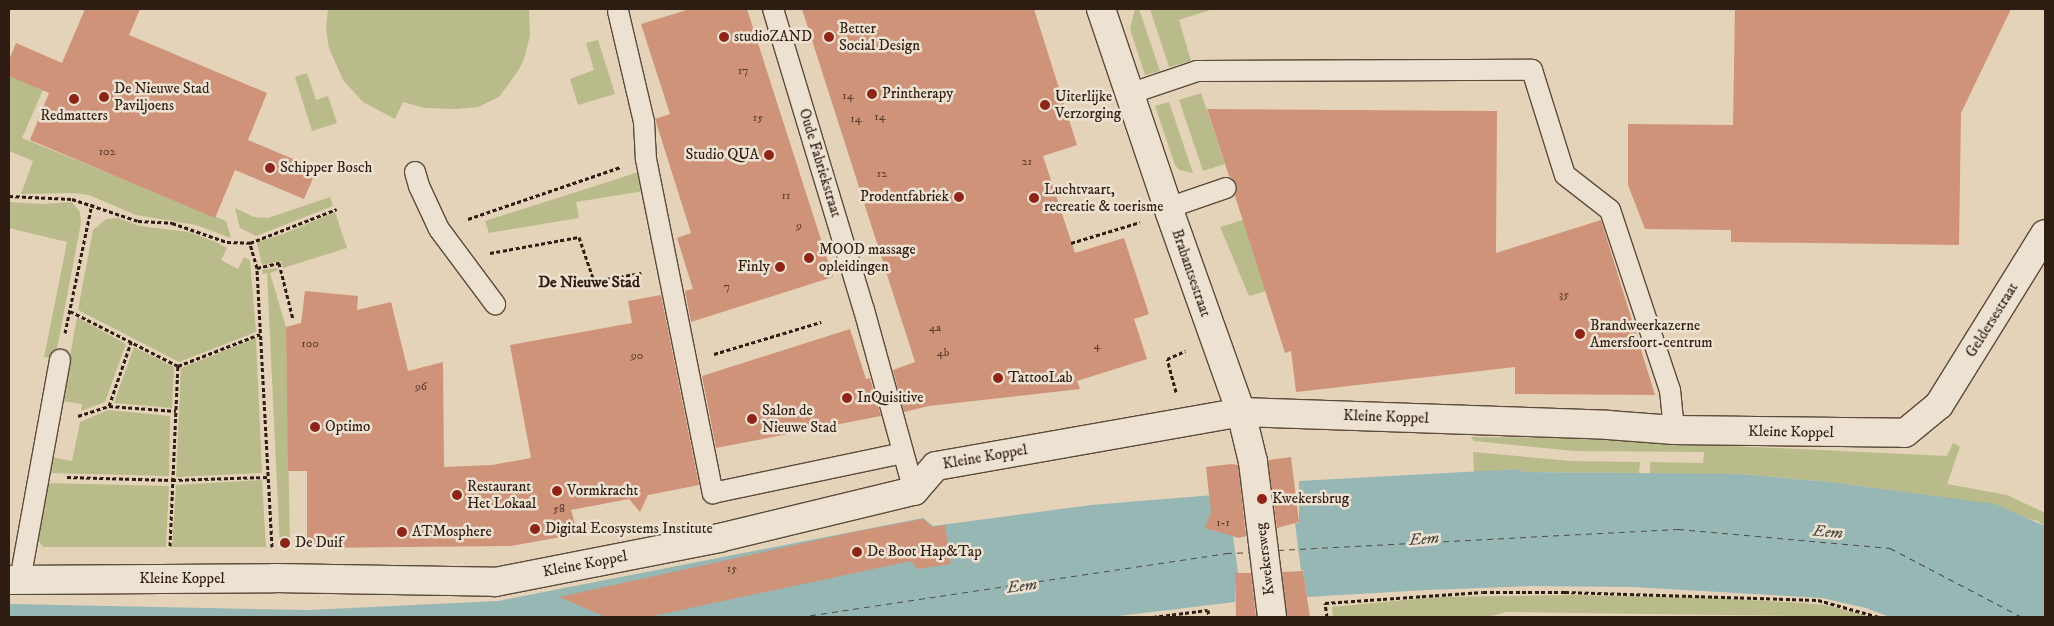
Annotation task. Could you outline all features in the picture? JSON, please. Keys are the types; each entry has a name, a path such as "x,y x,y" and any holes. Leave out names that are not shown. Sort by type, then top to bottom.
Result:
{"street":[{"name":"Brabantsestraat","path":"1101,9 1169,210 1241,412"},
{"name":"Geldersestraat","path":"1939,405 2045,234"},
{"name":"Kleine Koppel","path":"14,580 274,578 495,582 719,538 914,491 936,466 1241,412 1608,425 1674,430 1905,433 1939,405"},
{"name":"Kwekersweg","path":"1241,412 1253,462 1272,617"}],"lane":[{"name":"Oude Fabriekstraat","path":"773,9 864,310 914,491"},
{"path":"618,11 644,122 646,160 713,492 903,453"},
{"path":"1129,94 1197,71 1532,70 1565,175 1610,210 1670,390 1674,430"},
{"path":"415,172 419,186 439,229 495,304"},
{"path":"1169,210 1226,188"},
{"path":"14,580 38,477 60,360"}],"path":[{"path":"439,229 646,160"},
{"path":"9,196 72,199 92,204 138,221 172,223 227,242 250,243 337,209"},
{"path":"60,360 92,204"},
{"path":"1072,243 1169,210"},
{"path":"461,258 579,236 594,280 668,268"},
{"path":"250,243 257,268 274,578"},
{"path":"257,268 280,263 294,320"},
{"path":"70,311 178,366 260,334"},
{"path":"686,362 821,322"},
{"path":"1183,422 1167,359 1214,338"},
{"path":"108,406 131,342"},
{"path":"177,579 177,554 170,554 178,366"},
{"path":"48,426 108,406 176,411"},
{"path":"38,477 172,480 268,477"},
{"path":"1327,617 1325,603 1483,592 1565,592 1818,600 1879,617"},
{"path":"1153,617 1208,610 1208,617"}],"green space":[{"path":"328,9 529,9 530,36 524,59 518,71 499,97 478,107 455,109 425,108 403,102 395,119 363,102 343,80 329,48 326,29"},
{"path":"1135,9 1139,9 1160,71 1145,75 1130,29"},
{"path":"1150,9 1213,9 1179,20 1191,61 1169,67"},
{"path":"598,40 615,94 578,105 570,79 594,70 586,43"},
{"path":"307,73 316,100 328,96 337,123 312,131 295,77"},
{"path":"9,75 43,90 22,138 226,221 231,238 196,225 136,215 89,195 73,193 21,194 33,161 9,151"},
{"path":"1201,93 1225,164 1203,171 1179,100"},
{"path":"1169,102 1193,173 1179,170 1175,165 1155,106"},
{"path":"642,171 644,191 576,202 579,218 489,233 485,221"},
{"path":"330,197 333,206 256,236 240,228 235,208 254,217 268,218"},
{"path":"9,202 43,204 72,202 80,212 81,223 55,359 44,357 67,242 9,228"},
{"path":"335,212 347,248 283,268 281,261 262,265 257,242 283,234"},
{"path":"118,218 140,226 189,232 218,243 227,248 221,260 238,269 244,257 250,260 256,332 179,362 78,310 93,230 106,219"},
{"path":"1243,220 1266,291 1249,296 1220,227"},
{"path":"277,268 278,270 270,273 286,327 290,548 280,548 267,273 263,274 262,270"},
{"path":"77,317 126,344 105,402 81,411 82,404 62,401"},
{"path":"256,338 262,473 176,477 181,368"},
{"path":"134,347 174,367 172,408 114,403"},
{"path":"108,410 170,416 169,476 48,473 51,457 72,461 80,422"},
{"path":"1471,437 1561,438 1947,456 1953,443 1960,447 1947,484 2007,495 2045,513 2045,526 2038,521 1939,497 1830,482 1740,474 1650,474 1650,462 1703,463 1704,452 1574,451 1474,441"},
{"path":"1473,452 1571,461 1640,462 1639,473 1523,472 1519,469 1474,472"},
{"path":"262,480 266,547 172,547 176,485"},
{"path":"47,483 169,486 166,547 43,547 37,538"},
{"path":"1576,595 1716,598 1803,603 1825,605 1872,617 1506,612 1488,617 1333,617 1332,607 1436,597"}],"water":[{"name":"Eem","path":"1519,469 1523,472 1740,474 1830,482 1995,504 2045,526 2045,617 1890,617 1866,608 1822,598 1633,587 1531,586 1307,597 1303,570 1235,579 1235,602 1110,617 9,617 9,604 309,610 498,601 923,518 933,526 1091,505 1226,494 1208,520 1212,530 1219,532 1299,523 1299,481"}],"pier":[{"name":"Kwekersbrug","path":"1295,523 1301,571 1239,579 1232,530"}],"building":[{"path":"85,9 140,9 129,35 267,93 248,140 317,169 304,199 235,170 215,218 30,140 49,93 9,76 9,60 16,43 62,63"},
{"path":"690,9 747,9 833,277 691,322 685,291 693,289 677,238 691,233 655,119 670,114 641,24"},
{"name":"Prodentfabriek","path":"802,9 1034,9 1077,145 1043,156 1075,253 1124,238 1149,314 1134,319 1147,359 1077,381 1080,389 929,406 904,412 893,370 915,362"},
{"path":"1735,9 2011,9 1961,113 1959,245 1731,242 1731,230 1645,229 1628,185 1628,124 1733,125"},
{"path":"1207,109 1497,111 1496,253 1601,220 1655,395 1515,394 1515,367 1296,392 1291,351 1285,353 1235,196 1237,185 1229,176"},
{"path":"305,291 358,296 357,310 391,302 408,371 443,362 444,467 492,465 531,458 510,345 632,323 628,301 661,295 699,485 648,495 640,512 629,499 571,510 578,534 511,546 307,548 307,471 288,471 286,327 301,323"},
{"path":"850,329 866,379 870,378 881,416 716,448 702,376"},
{"path":"1291,457 1299,522 1277,528 1268,460"},
{"path":"1238,465 1246,536 1239,538 1205,528 1211,512 1206,467"},
{"path":"924,519 932,527 945,525 951,564 918,569 911,561 648,617 606,617 559,597 859,531"},
{"path":"1303,571 1310,617 1287,617 1282,572"},
{"path":"1235,573 1251,573 1256,617 1236,617"}],"ferry route":[{"path":"1278,550 1678,529 1890,548 2022,617"},
{"path":"799,617 1226,553 1251,552"}],"place":[{"name":"studioZAND","path":"724,37"},
{"name":"Better Social Design","path":"829,37"},
{"name":"Printherapy","path":"872,94"},
{"name":"De Nieuwe Stad Paviljoens","path":"104,97"},
{"name":"Redmatters","path":"74,99"},
{"name":"Uiterlijke Verzorging","path":"1045,105"},
{"name":"Studio QUA","path":"769,155"},
{"name":"Schipper Bosch","path":"270,168"},
{"name":"Prodentfabriek","path":"959,197"},
{"name":"Luchtvaart, recreatie & toerisme","path":"1034,198"},
{"name":"MOOD massage opleidingen","path":"809,258"},
{"name":"Finly","path":"780,267"},
{"name":"Brandweerkazerne Amersfoort-centrum","path":"1580,334"},
{"name":"TattooLab","path":"998,378"},
{"name":"InQuisitive","path":"847,398"},
{"name":"Salon de Nieuwe Stad","path":"752,419"},
{"name":"Optimo","path":"315,427"},
{"name":"Vormkracht","path":"557,491"},
{"name":"Restaurant Het Lokaal","path":"457,495"},
{"name":"Kwekersbrug","path":"1262,499"},
{"name":"Digital Ecosystems Institute","path":"535,529"},
{"name":"ATMosphere","path":"402,532"},
{"name":"De Duif","path":"285,543"},
{"name":"De Boot Hap&Tap","path":"857,552"}],"district":[{"name":"De Nieuwe Stad","path":"589,282"}]}
